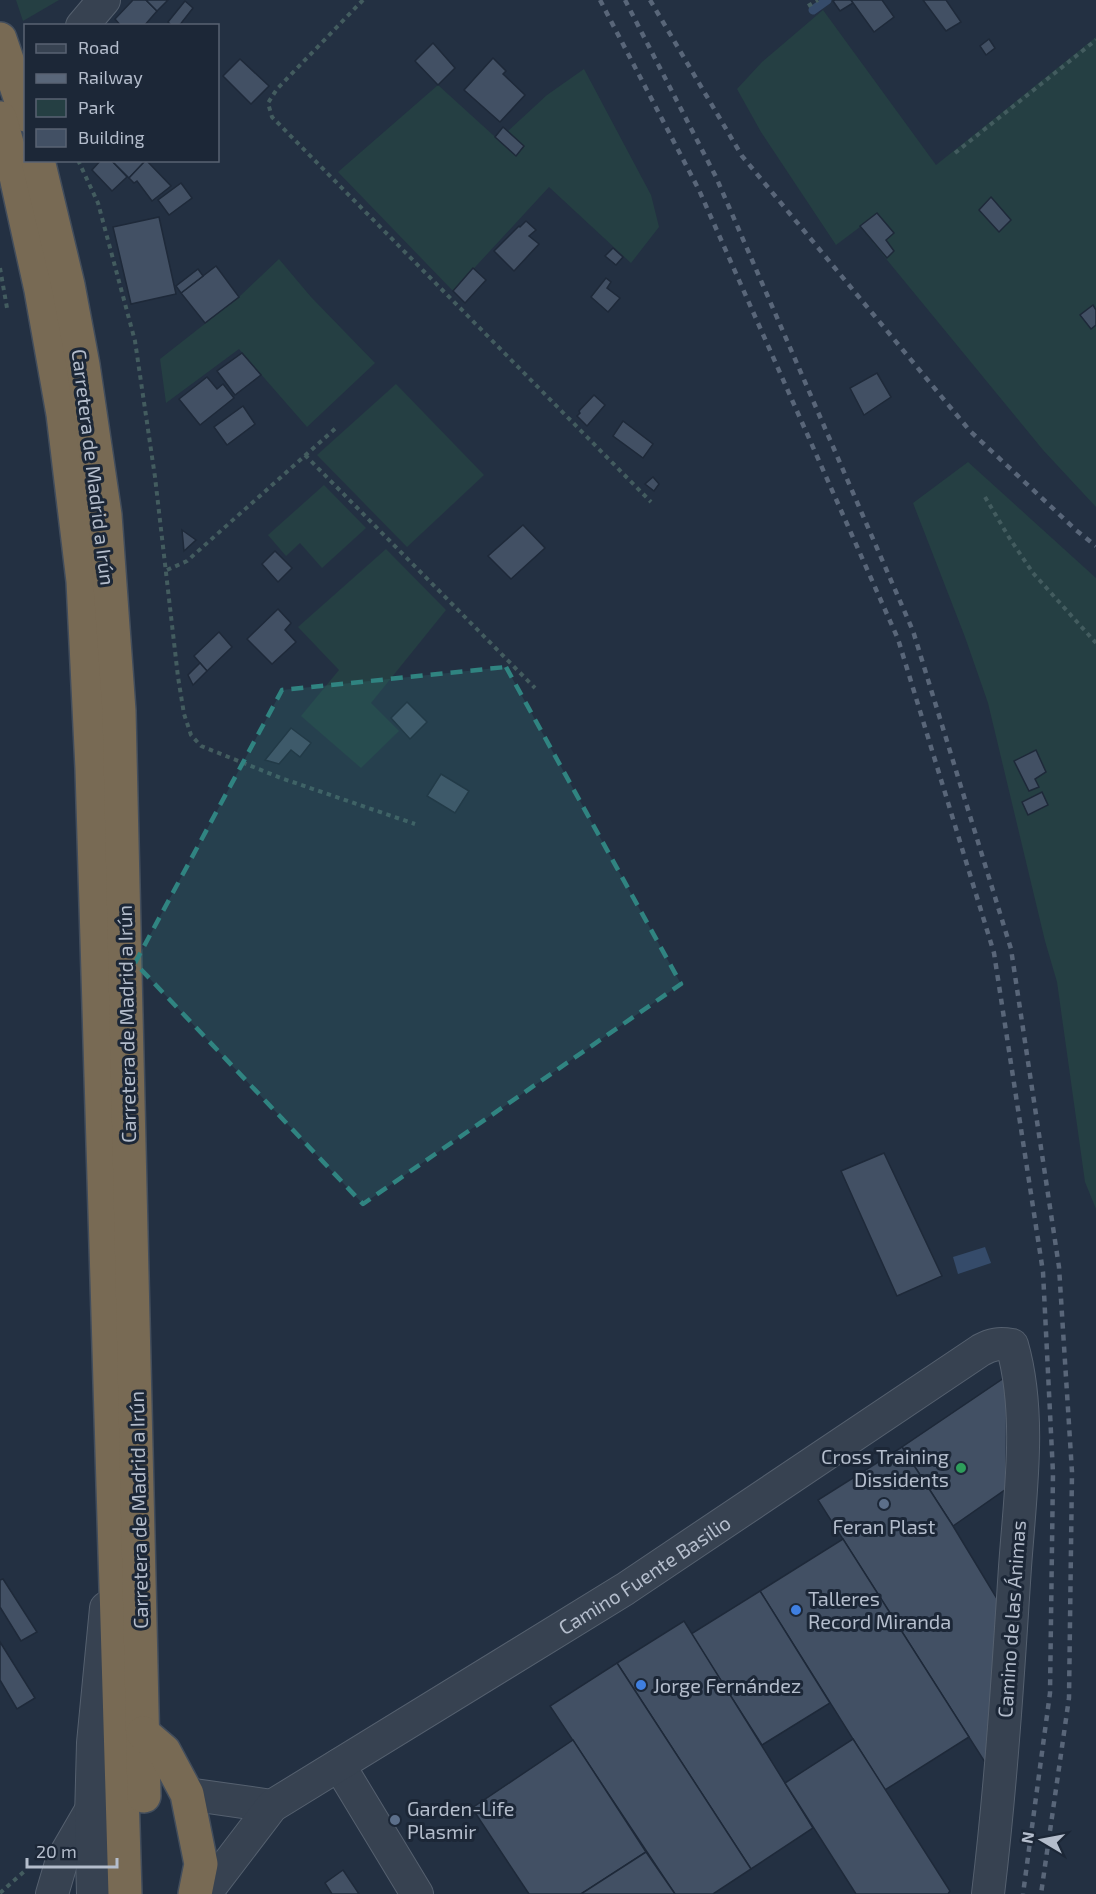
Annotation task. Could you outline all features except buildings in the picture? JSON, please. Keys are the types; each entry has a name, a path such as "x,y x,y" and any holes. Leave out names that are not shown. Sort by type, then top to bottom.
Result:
{"highway":[{"path":"0,39 24,109"},
{"name":"Carretera de Madrid a Irún","path":"0,118 15,172 41,290 63,414 83,581 93,781 124,1894"},
{"name":"Carretera de Madrid a Irún","path":"38,162 68,285 83,365 105,514 119,711 146,1894"},
{"path":"143,1733 164,1751 187,1794 201,1864 213,1890"}],"street":[{"path":"84,24 104,0"},
{"name":"Camino Fuente Basilio","path":"213,1890 272,1806 625,1589 981,1350 1001,1343 1012,1345"},
{"name":"Camino de las Ánimas","path":"988,1894 1003,1743 1023,1442 1018,1368 1012,1345"},
{"name":"Carretera de Madrid a Irún","path":"93,1894 93,1743 114,1536"},
{"path":"339,1765 417,1894"},
{"path":"187,1794 272,1806"},
{"path":"48,1890 62,1860 92,1809"}],"path":[{"path":"363,0 277,89 268,103 272,117 651,502"},
{"path":"808,6 818,0"},
{"path":"955,153 1096,40"},
{"path":"79,162 98,203 135,341 167,570 178,677 184,714 191,735 201,746 281,778 415,824"},
{"path":"0,268 8,308"},
{"path":"167,570 186,561 338,426"},
{"path":"305,455 535,688"},
{"path":"985,497 1033,573 1096,643"}],"highlighted area":[{"path":"506,667 681,984 363,1204 135,963 282,690"}],"green space":[{"path":"16,0 59,0 23,21"},
{"path":"823,10 936,165 1096,37 1096,507 1043,450 860,227 836,245 761,132 737,89 762,62"},
{"path":"584,69 651,195 659,227 631,263 549,187 453,291 338,172 438,85 516,156 524,146 508,131 547,95"},
{"path":"279,259 311,297 375,363 307,427 239,349 166,403 160,359 239,297"},
{"path":"396,384 484,475 407,547 317,455"},
{"path":"968,462 1096,578 1096,1209 1085,1182 1057,982 1045,941 988,703 913,503"},
{"path":"324,485 366,528 322,568 300,543 286,556 268,535"},
{"path":"386,549 446,610 371,703 399,731 361,768 301,716 339,670 298,627"}],"water":[{"path":"985,1247 991,1263 958,1274 953,1257"}],"waterway":[{"path":"813,10 827,0"}],"railway":[{"path":"600,0 699,190 898,639 994,953 1043,1272 1053,1473 1050,1693 1023,1894"},
{"path":"625,0 716,177 913,631 1011,949 1059,1267 1072,1472 1069,1698 1041,1894"},
{"path":"650,0 742,156 970,431 1096,546"}],"place":[{"name":"Cross Training Dissidents","path":"961,1468"},
{"name":"Feran Plast","path":"884,1504"},
{"name":"Talleres Record Miranda","path":"796,1610"},
{"name":"Jorge Fernández","path":"641,1685"},
{"name":"Garden-Life Plasmir","path":"395,1820"}]}
